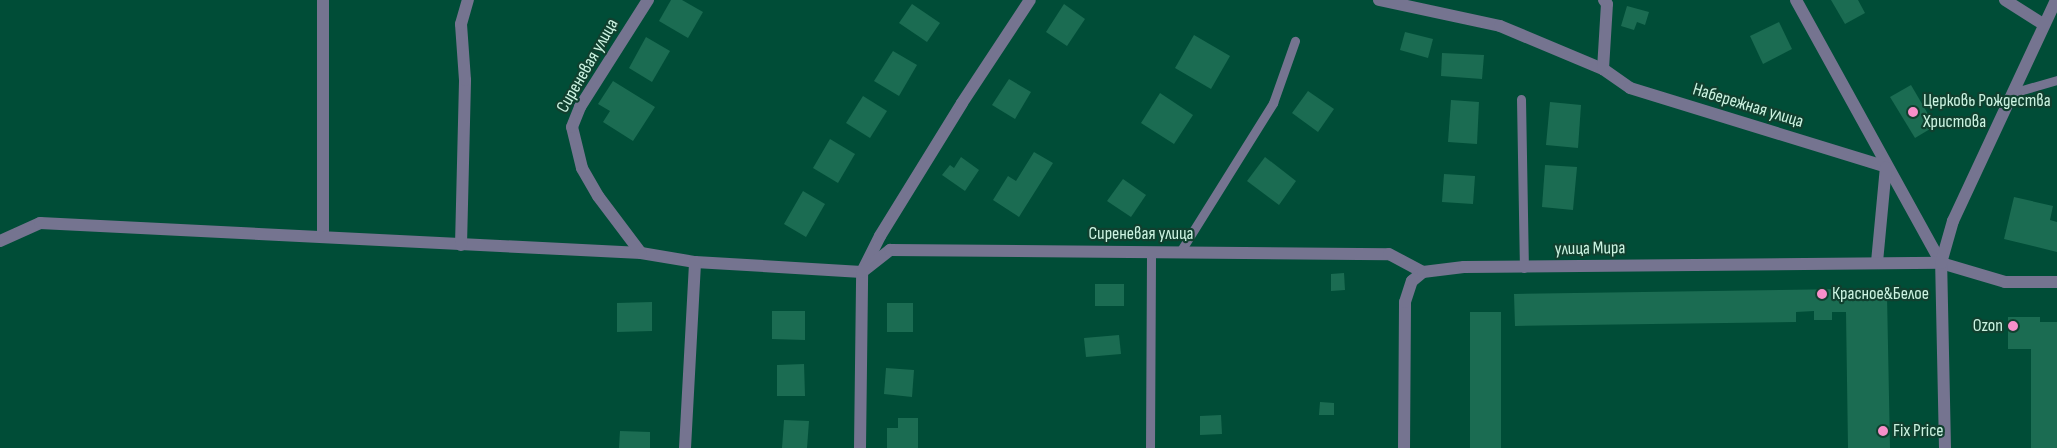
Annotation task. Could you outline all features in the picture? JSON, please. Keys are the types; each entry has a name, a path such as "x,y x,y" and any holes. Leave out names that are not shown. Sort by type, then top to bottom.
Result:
{"street":[{"path":"323,0 323,236"},
{"path":"461,246 464,80 461,24 468,0"},
{"name":"Сиреневая улица","path":"641,253 598,196 582,168 572,127 580,107 648,0"},
{"path":"860,448 862,272 880,236 962,103 1030,0"},
{"name":"Набережная улица","path":"1379,0 1500,26 1603,70 1630,88 1886,167"},
{"path":"1603,70 1607,4 1604,0"},
{"path":"1796,0 1886,167 1941,263"},
{"path":"2006,0 2043,24"},
{"path":"1945,448 1941,263 1952,221 2043,24 2056,0"},
{"path":"1877,262 1886,167"},
{"path":"0,241 40,223 323,236 461,246 641,253 695,262 862,272"},
{"name":"Сиреневая улица","path":"862,272 890,250 1389,254 1423,272"},
{"path":"685,448 695,262"},
{"name":"улица Мира","path":"1423,272 1464,267 1524,268 1877,262 1941,263 2005,282 2057,282"},
{"path":"1404,448 1405,302 1412,281 1423,272"}],"lane":[{"path":"1180,252 1273,103 1295,41"},
{"path":"2012,93 2057,80"},
{"path":"1521,99 1524,268"},
{"path":"1150,448 1151,252"}],"building":[{"path":"671,0 682,0 703,12 688,38 659,21"},
{"path":"1831,0 1858,0 1865,13 1845,24"},
{"path":"912,4 940,23 927,42 899,23"},
{"path":"1064,4 1085,19 1067,46 1046,32"},
{"path":"1627,6 1649,12 1645,25 1637,22 1634,30 1621,26"},
{"path":"1779,22 1792,49 1763,64 1750,36"},
{"path":"1405,32 1433,39 1428,58 1400,50"},
{"path":"1194,35 1230,56 1211,89 1175,68"},
{"path":"646,37 670,51 652,82 629,68"},
{"path":"893,51 917,65 899,96 874,81"},
{"path":"1442,53 1484,55 1482,79 1441,76"},
{"path":"1009,79 1031,92 1015,119 992,105"},
{"path":"613,81 655,107 633,141 603,122 610,111 598,104"},
{"name":"Церковь Рождества Христова","path":"1911,85 1935,126 1915,138 1890,97"},
{"path":"1308,91 1334,109 1318,132 1292,113"},
{"path":"1160,93 1193,115 1174,144 1141,123"},
{"path":"863,96 887,111 870,138 846,123"},
{"path":"1451,100 1479,102 1477,144 1448,142"},
{"path":"1550,102 1581,105 1578,148 1546,145"},
{"path":"830,139 855,154 838,183 813,168"},
{"path":"1034,152 1053,163 1019,217 993,200 1008,176 1016,181"},
{"path":"961,157 979,170 965,191 942,175 950,165 954,168"},
{"path":"1265,157 1296,181 1279,205 1247,181"},
{"path":"1545,165 1577,167 1573,210 1542,207"},
{"path":"1444,174 1475,176 1473,204 1442,202"},
{"path":"1123,179 1146,195 1131,217 1107,201"},
{"path":"803,191 825,204 806,237 784,224"},
{"path":"2014,197 2053,206 2050,220 2057,222 2057,252 2004,239"},
{"path":"1344,273 1345,290 1331,291 1331,274"},
{"path":"1095,284 1124,284 1124,306 1095,306"},
{"path":"1845,289 1846,296 1887,295 1890,448 1848,448 1846,312 1832,312 1832,320 1814,320 1814,311 1796,312 1796,322 1515,326 1514,294"},
{"path":"652,302 652,331 617,332 617,303"},
{"path":"887,303 913,303 913,332 887,332"},
{"path":"772,311 805,311 805,340 772,339"},
{"path":"1470,312 1501,312 1501,448 1470,448"},
{"path":"2008,317 2040,317 2040,322 2057,322 2057,448 2031,448 2031,349 2008,349"},
{"path":"1119,335 1121,354 1086,357 1084,338"},
{"path":"804,364 805,396 777,396 777,365"},
{"path":"886,368 914,370 912,397 884,394"},
{"path":"1320,402 1334,403 1334,415 1319,415"},
{"path":"1221,415 1222,434 1200,435 1200,416"},
{"path":"898,418 918,418 918,448 887,448 887,428 898,428"},
{"path":"784,420 809,421 807,448 782,448"},
{"path":"620,431 650,432 650,448 619,448"}],"place":[{"name":"Церковь Рождества Христова","path":"1913,112"},
{"name":"Красное&Белое","path":"1822,294"},
{"name":"Ozon","path":"2013,326"},
{"name":"Fix Price","path":"1883,431"}]}
